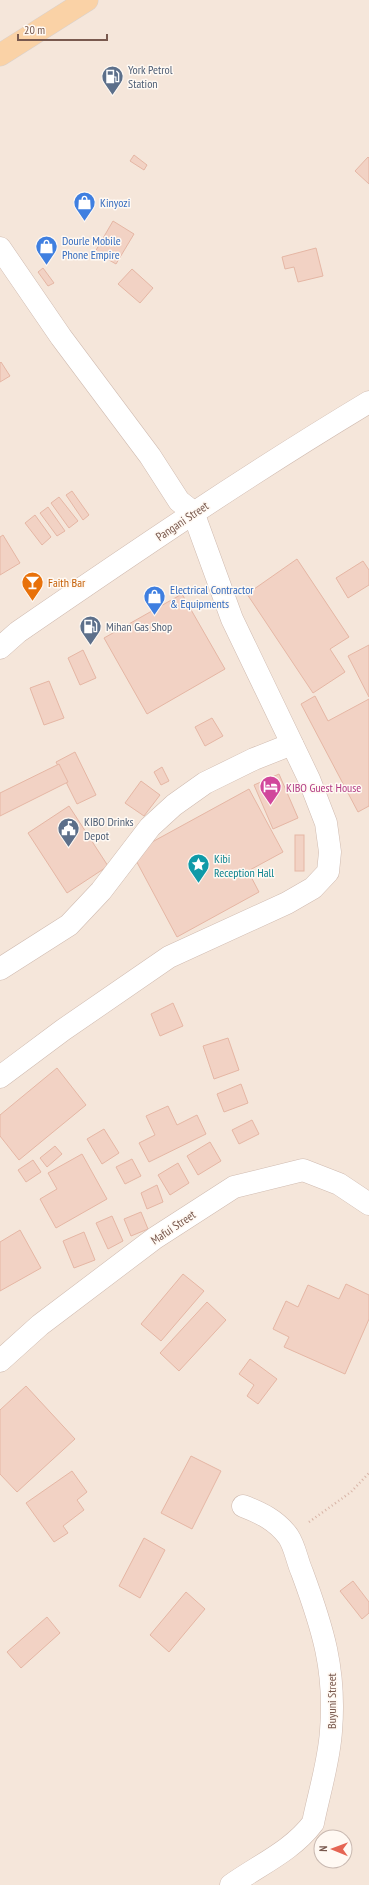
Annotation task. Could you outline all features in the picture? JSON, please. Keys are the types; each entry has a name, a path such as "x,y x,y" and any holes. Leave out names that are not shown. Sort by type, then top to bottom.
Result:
{"main road":[{"path":"0,55 82,1"}],"street":[{"path":"0,248 56,331 150,456 179,500 193,512 232,619 309,779 326,823 330,852 328,872 313,888 287,903 169,957 63,1030 0,1077"},
{"name":"Pangani Street","path":"0,648 18,632 193,512 369,402"},
{"path":"0,969 69,925 102,891 150,827 174,805 205,783 254,759 292,744"},
{"name":"Mafui Street","path":"0,1360 40,1325 155,1238 234,1187 303,1170 339,1184 369,1204"},
{"name":"Buyuni Street","path":"231,1885 294,1844 313,1823 331,1733 333,1687 325,1642 309,1591 288,1536 276,1522 263,1513 243,1506"}],"path":[{"path":"288,1536 351,1492 369,1473"}],"shaded area":[{"path":"0,0 369,0 369,1885 0,1885"}],"building":[{"path":"134,155 147,165 144,170 130,161"},
{"path":"368,157 369,158 369,184 355,171"},
{"path":"113,221 134,234 116,264 95,252"},
{"path":"316,248 323,276 298,282 294,267 285,269 282,257"},
{"path":"43,268 54,283 48,286 38,272"},
{"path":"132,269 153,288 140,303 118,284"},
{"path":"1,362 10,376 0,382 0,363"},
{"path":"72,491 89,515 83,520 66,495"},
{"path":"59,497 78,521 69,528 51,503"},
{"path":"48,507 65,531 57,536 40,513"},
{"path":"35,515 51,537 42,545 25,523"},
{"path":"3,535 20,563 0,575 0,537"},
{"path":"297,559 349,637 330,649 345,672 313,693 247,594"},
{"path":"363,561 369,570 369,585 348,598 336,578"},
{"path":"182,594 225,669 147,714 104,638"},
{"path":"369,645 369,697 348,656"},
{"path":"83,650 96,678 80,685 68,658"},
{"path":"49,681 64,718 44,725 30,688"},
{"path":"315,696 328,721 369,699 369,806 358,812 301,704"},
{"path":"212,718 223,736 205,746 195,727"},
{"path":"75,752 96,795 77,804 56,762"},
{"path":"59,764 68,782 0,816 0,793"},
{"path":"162,767 169,781 161,785 154,772"},
{"path":"279,774 298,818 273,829 254,785"},
{"path":"141,781 160,795 144,816 125,803"},
{"path":"249,789 283,852 248,871 259,892 177,937 132,853"},
{"path":"69,806 108,866 67,893 28,833"},
{"path":"295,835 304,835 304,871 295,871"},
{"path":"173,1003 183,1026 160,1036 151,1014"},
{"path":"228,1038 239,1070 214,1079 203,1046"},
{"path":"57,1068 86,1105 19,1160 0,1136 0,1115"},
{"path":"241,1084 248,1103 224,1112 217,1094"},
{"path":"168,1106 177,1125 197,1115 206,1134 149,1162 139,1143 155,1135 146,1116"},
{"path":"252,1120 259,1134 239,1144 232,1130"},
{"path":"104,1129 119,1153 102,1164 87,1139"},
{"path":"210,1142 221,1161 198,1175 187,1156"},
{"path":"55,1146 62,1154 47,1167 40,1158"},
{"path":"82,1154 107,1199 56,1228 40,1199 57,1189 48,1173"},
{"path":"132,1159 141,1176 125,1184 116,1167"},
{"path":"33,1160 41,1172 26,1182 18,1170"},
{"path":"178,1163 189,1183 170,1195 158,1175"},
{"path":"157,1185 163,1202 147,1209 141,1193"},
{"path":"141,1212 148,1229 131,1236 124,1219"},
{"path":"112,1216 123,1241 108,1249 96,1223"},
{"path":"20,1230 41,1268 0,1291 0,1242"},
{"path":"84,1232 95,1260 74,1268 63,1241"},
{"path":"183,1274 204,1291 161,1341 141,1324"},
{"path":"346,1284 369,1295 369,1319 345,1374 284,1347 289,1337 273,1329 286,1301 298,1307 308,1285 339,1299"},
{"path":"207,1302 226,1320 179,1371 160,1353"},
{"path":"250,1359 277,1379 258,1404 247,1396 254,1385 239,1374"},
{"path":"26,1386 75,1439 17,1492 0,1474 0,1410"},
{"path":"191,1456 221,1471 192,1529 161,1513"},
{"path":"72,1471 87,1492 77,1500 84,1510 63,1526 68,1533 54,1542 26,1503"},
{"path":"144,1538 165,1550 140,1598 119,1586"},
{"path":"353,1581 369,1602 369,1613 362,1619 340,1591"},
{"path":"186,1592 205,1609 169,1652 150,1635"},
{"path":"47,1617 60,1633 21,1668 7,1652"}],"place":[{"name":"York Petrol Station","path":"113,96"},
{"name":"Kinyozi","path":"85,222"},
{"name":"Dourle Mobile Phone Empire","path":"47,266"},
{"name":"Faith Bar","path":"33,602"},
{"name":"Electrical Contractor & Equipments","path":"154,616"},
{"name":"Mihan Gas Shop","path":"90,646"},
{"name":"KIBO Guest House","path":"270,806"},
{"name":"KIBO Drinks Depot","path":"69,848"},
{"name":"Kibi Reception Hall","path":"198,884"}]}
